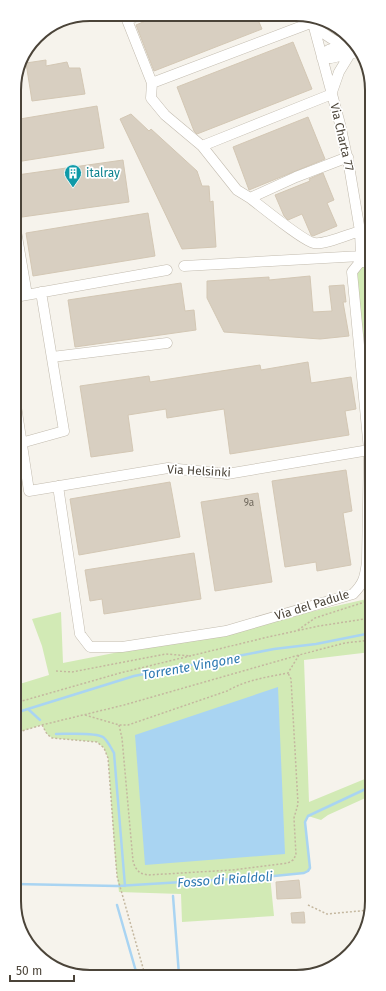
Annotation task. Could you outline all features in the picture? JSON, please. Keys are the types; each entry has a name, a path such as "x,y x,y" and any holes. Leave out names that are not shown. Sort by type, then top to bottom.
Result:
{"street":[{"path":"127,21 152,83 150,98 165,115 202,146 237,190 304,238 314,243 328,241 360,231"},
{"path":"152,83 310,22"},
{"name":"Via Charta 77","path":"314,23 348,157 360,231 361,259"},
{"path":"317,25 333,40 352,50"},
{"path":"202,146 332,94 339,72 353,50"},
{"path":"322,58 329,58 353,50"},
{"path":"250,198 296,177 348,157"},
{"path":"184,266 361,259 365,260"},
{"name":"Via del Padule","path":"361,259 352,272 365,408"},
{"path":"21,260 27,295"},
{"path":"21,296 167,270"},
{"path":"21,443 64,431 41,292"},
{"path":"52,357 167,343"},
{"name":"Via Helsinki","path":"21,443 29,491 168,468 227,474 365,451"},
{"name":"Via del Padule","path":"58,486 80,634 90,647 122,647 226,631 352,594 362,585 365,576"}],"path":[{"path":"297,630 316,618 365,602"},
{"path":"21,701 120,673 297,630 365,619"},
{"path":"21,731 124,705 299,655 345,643 365,641"},
{"path":"56,671 72,672 166,654 192,656"},
{"path":"83,715 119,725 128,724 208,696 227,691 238,685 264,677 288,673 299,655"},
{"path":"119,725 122,738 133,861 135,867 140,872 148,875 164,875 180,872 232,870 288,863 293,860 296,855 294,818 298,804 291,679 288,673"},
{"path":"42,725 47,734 52,738 97,742 104,748 108,758 117,876 143,970"},
{"path":"308,905 327,914 364,911"}],"green space":[{"path":"365,265 365,410 352,272"},
{"path":"365,599 365,653 304,660 309,802 365,779 365,798 328,815 321,820 308,816 305,822 310,868 304,873 270,876 274,916 182,922 181,894 119,892 115,858 108,758 104,748 97,742 52,738 47,734 42,725 21,731 21,683 49,675 42,646 32,619 61,612 63,663 226,631"}],"water":[{"path":"278,687 285,854 145,865 135,735"}],"building":[{"path":"145,21 259,21 262,29 154,71 136,25"},
{"path":"293,42 312,89 197,134 194,131 177,87"},
{"path":"46,60 46,66 67,62 69,68 80,68 85,94 32,101 26,63"},
{"path":"97,106 104,148 21,161 21,119"},
{"path":"131,114 149,131 151,129 197,171 202,186 209,186 210,202 213,201 216,247 182,249 120,119"},
{"path":"308,117 325,159 249,190 233,147"},
{"name":"italray","path":"123,160 129,202 22,217 21,174"},
{"path":"323,173 334,200 327,203 337,226 313,236 311,235 302,214 288,220 284,216 275,195 310,181 309,179"},
{"path":"148,213 155,256 33,276 26,233"},
{"path":"310,276 313,312 332,311 329,286 344,285 346,302 343,302 349,336 320,339 224,332 207,298 207,281 269,277 269,280"},
{"path":"181,283 185,311 194,310 196,330 75,347 68,300"},
{"path":"308,362 311,383 351,377 356,409 345,411 349,435 230,454 224,409 167,418 166,409 128,415 133,451 91,457 80,386 149,376 150,382 260,365 261,370"},
{"path":"346,470 352,511 343,513 351,565 317,571 316,562 285,567 272,481"},
{"path":"170,482 180,537 79,555 70,499"},
{"path":"258,493 272,582 215,591 201,502"},
{"path":"194,553 201,599 104,614 102,599 90,601 85,570"},
{"path":"299,880 301,898 277,899 276,882"},
{"path":"304,912 305,923 292,923 291,913"}],"waterway":[{"name":"Torrente Vingone","path":"21,711 134,676 274,649 316,644 365,634"},
{"path":"28,709 40,720"},
{"path":"56,734 99,735 106,740 114,753 125,886"},
{"name":"Fosso di Rialdoli","path":"21,884 117,886 264,877 304,873 310,868 305,822 308,816 365,789"},
{"path":"173,896 179,970"},
{"path":"117,905 136,970"}],"place":[{"name":"italray","path":"73,188"}]}
